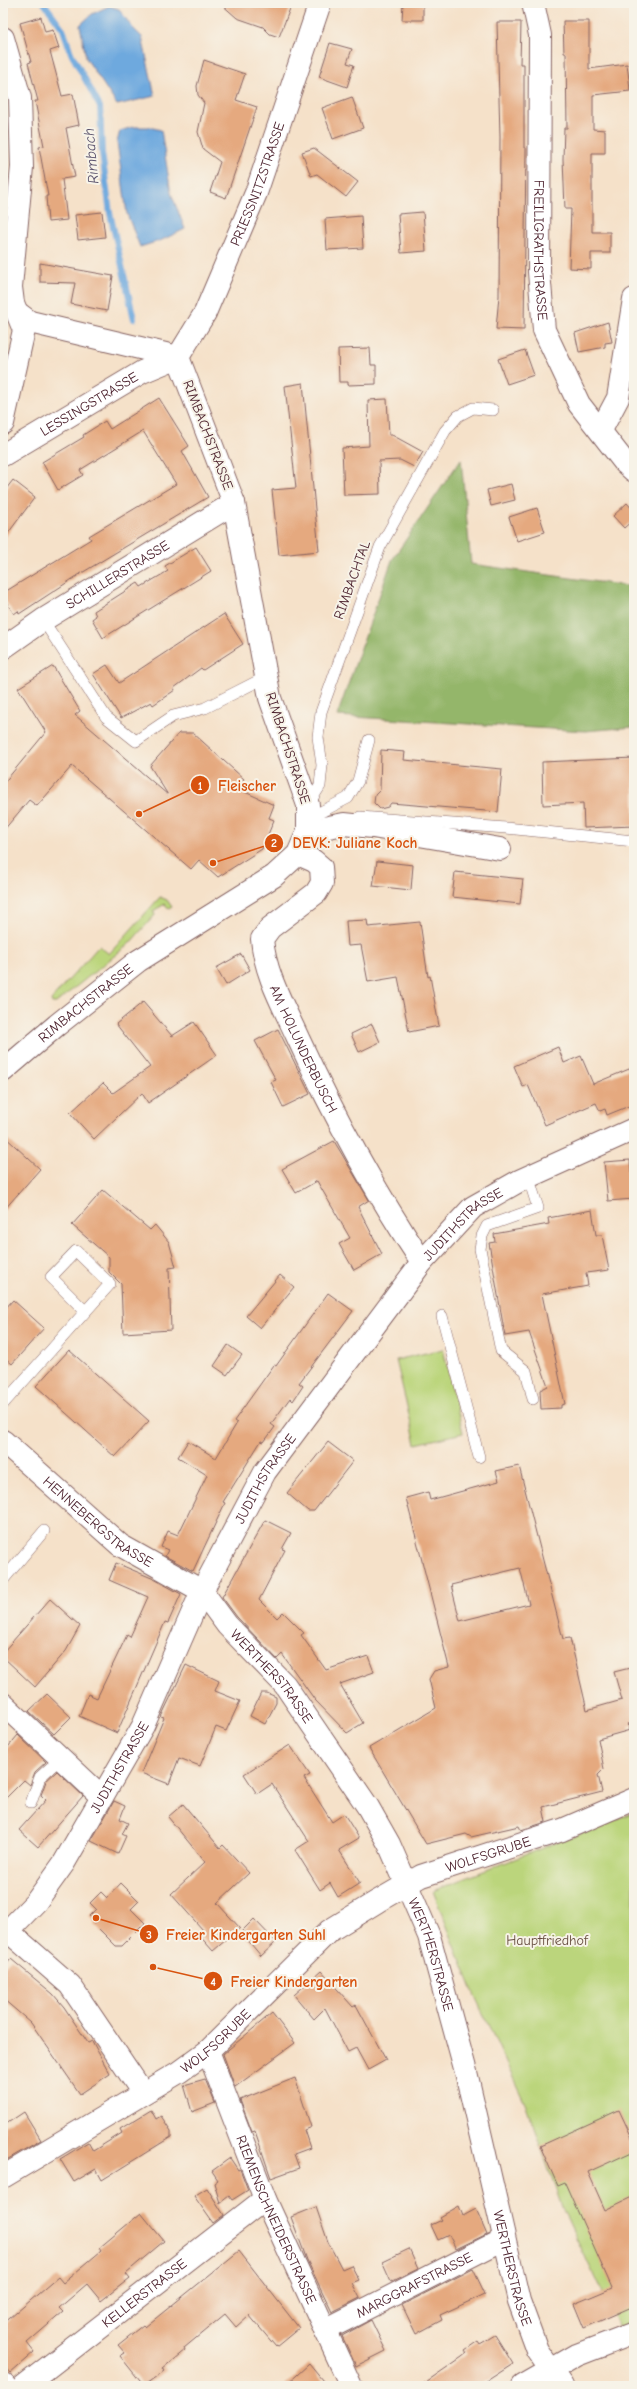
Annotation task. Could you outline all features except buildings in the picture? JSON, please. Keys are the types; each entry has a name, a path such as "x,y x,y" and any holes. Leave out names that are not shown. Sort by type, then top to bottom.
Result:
{"street":[{"name":"PRIESSNITZSTRASSE","path":"178,357 205,313 256,193 320,3"},
{"name":"FREILIGRATHSTRASSE","path":"533,3 540,34 539,272 544,330 579,404 601,430 625,463 634,471"},
{"path":"3,38 20,98 22,167 11,287 13,303 24,330 3,423"},
{"path":"601,430 618,398 634,299"},
{"path":"18,313 30,322 178,357"},
{"name":"LESSINGSTRASSE","path":"3,455 142,372 178,357"},
{"name":"RIMBACHSTRASSE","path":"3,1071 57,1024 138,961 274,876 298,854 308,820 270,698 234,503 178,357"},
{"name":"SCHILLERSTRASSE","path":"3,648 43,620 234,503"},
{"path":"308,820 373,827 500,849"},
{"name":"AM HOLUNDERBUSCH","path":"298,854 314,861 321,867 322,883 316,893 270,928 262,939 263,954 279,997 328,1104 389,1212 422,1262"},
{"name":"JUDITHSTRASSE","path":"143,2094 70,1985 6,1933 36,1902 64,1863 143,1726 202,1591 265,1472 422,1262 473,1207 528,1176 634,1129"},
{"name":"HENNEBERGSTRASSE","path":"3,1441 120,1545 202,1591"},
{"name":"WERTHERSTRASSE","path":"202,1591 227,1626 285,1685 368,1807 389,1844 408,1884 429,1936 453,2019 494,2244 537,2350 556,2379"},
{"path":"3,1704 102,1797"},
{"name":"WOLFSGRUBE","path":"3,2177 143,2094 208,2051 329,1931 421,1876 562,1830 634,1799"},
{"name":"RIEMENSCHNEIDERSTRASSE","path":"208,2051 265,2199 351,2386"},
{"name":"KELLERSTRASSE","path":"24,2386 265,2199"},
{"name":"MARGGRAFSTRASSE","path":"325,2330 494,2244"},
{"path":"523,2386 556,2379 577,2355 634,2333"}],"lane":[{"name":"RIMBACHTAL","path":"308,820 320,786 322,765 318,737 321,712 380,547 417,478 452,421 473,408 493,410"},
{"path":"43,620 106,717 136,741 173,716 205,708 266,677"},
{"path":"308,820 348,798 358,781 369,740"},
{"path":"308,820 374,816 634,841"},
{"path":"528,1176 538,1208 487,1226 482,1236 480,1249 501,1351 526,1371 533,1399"},
{"path":"3,1404 110,1284 76,1251 51,1277 85,1311"},
{"path":"442,1316 479,1458"},
{"path":"3,1580 44,1530"},
{"path":"31,1802 40,1777 60,1758"}],"green space":[{"path":"461,459 471,564 634,587 634,727 585,731 337,716 392,560"},
{"path":"160,897 167,900 172,907 169,909 165,904 153,911 155,915 129,944 56,1003 52,1003 51,1000 99,946 109,954"},
{"path":"443,1349 463,1433 416,1444 396,1360"},
{"name":"Hauptfriedhof","path":"634,1812 634,2323 619,2328 563,2210 527,2108 474,1994 433,1891"}],"water":[{"path":"109,6 119,9 132,27 142,37 155,96 117,105 86,58 80,25 92,14"},
{"path":"133,127 149,127 161,130 171,193 185,229 162,240 140,247 127,214 117,142 120,131"}],"waterway":[{"name":"Rimbach","path":"44,3 63,29 71,53 100,107 102,153 110,213 134,319"}],"place":[{"name":"Fleischer","path":"139,814"},
{"name":"DEVK: Juliane Koch","path":"213,863"},
{"name":"Freier Kindergarten Suhl","path":"96,1918"},
{"name":"Freier Kindergarten","path":"153,1967"}]}
